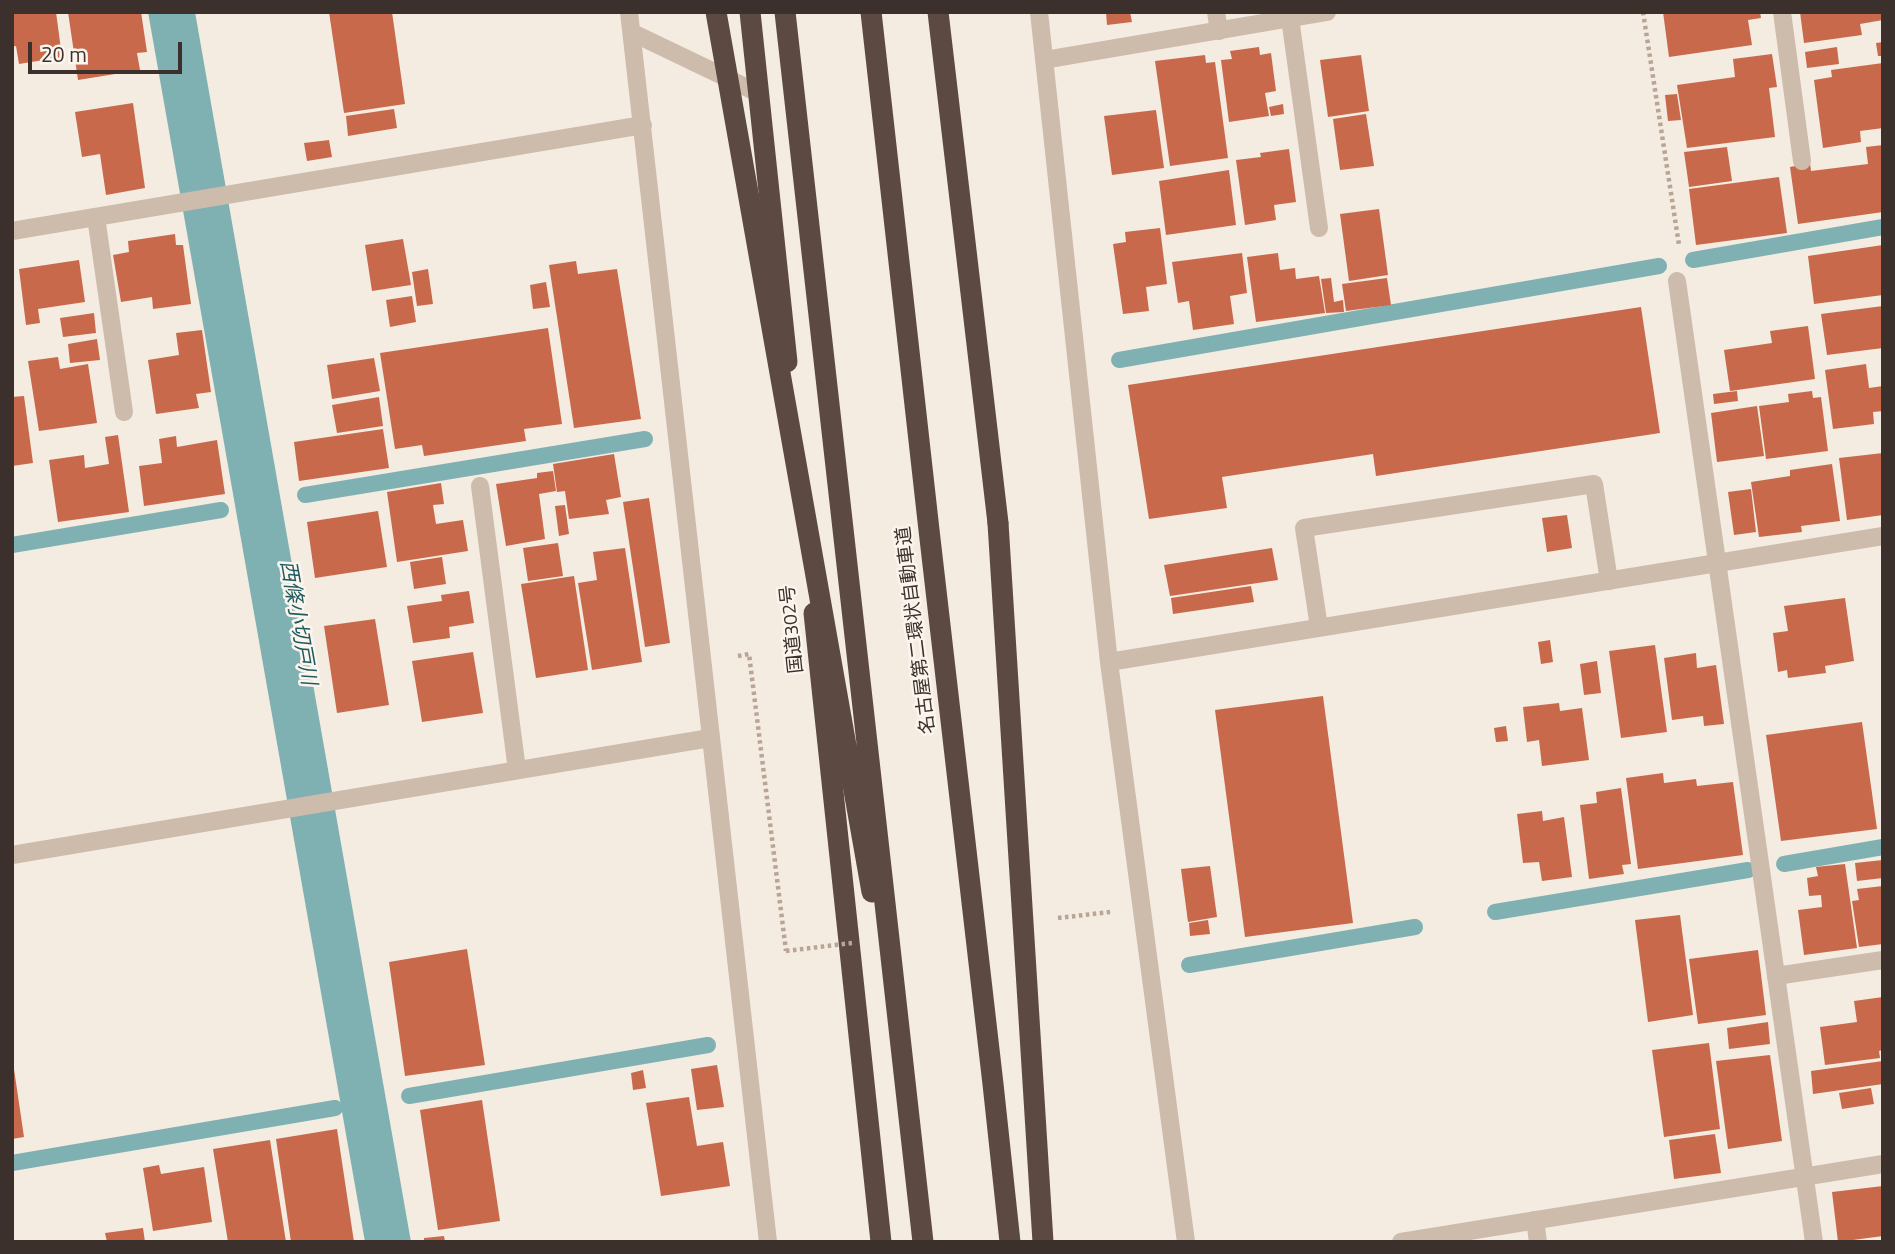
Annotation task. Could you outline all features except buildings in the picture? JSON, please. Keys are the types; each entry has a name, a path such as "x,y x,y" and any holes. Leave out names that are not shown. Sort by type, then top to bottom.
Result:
{"highway":[{"path":"716,12 908,1097"},
{"name":"国道302号","path":"750,12 881,1242"},
{"path":"785,12 923,1242"},
{"name":"名古屋第二環状自動車道","path":"871,12 1010,1242"},
{"path":"938,12 998,523 1043,1242"}],"street":[{"path":"629,12 768,1242"},
{"path":"1039,12 1108,662 1186,1242"},
{"path":"1216,12 1219,31"},
{"path":"1044,60 1327,12"},
{"path":"1782,12 1802,161"},
{"path":"1290,18 1319,228"},
{"path":"631,32 758,93"},
{"path":"12,231 643,125"},
{"path":"96,217 124,412"},
{"path":"1677,281 1814,1242"},
{"path":"1319,627 1304,528 1594,484 1609,581"},
{"path":"480,485 517,771"},
{"path":"1108,662 1883,536"},
{"path":"12,855 710,738"},
{"path":"1776,976 1883,960"},
{"path":"1401,1242 1883,1164"},
{"path":"1535,1220 1538,1242"}],"path":[{"path":"1643,12 1680,254 1677,281"},
{"path":"751,670 786,951"}],"water":[{"name":"西條小切戸川","path":"148,12 195,12 411,1242 365,1242"}],"waterway":[{"path":"1693,260 1883,227"},
{"path":"1119,360 1659,266"},
{"path":"305,495 645,439"},
{"path":"12,545 221,510"},
{"path":"1784,864 1883,847"},
{"path":"1495,912 1748,870"},
{"path":"1189,965 1415,927"},
{"path":"409,1096 708,1045"},
{"path":"12,1163 335,1108"}]}
